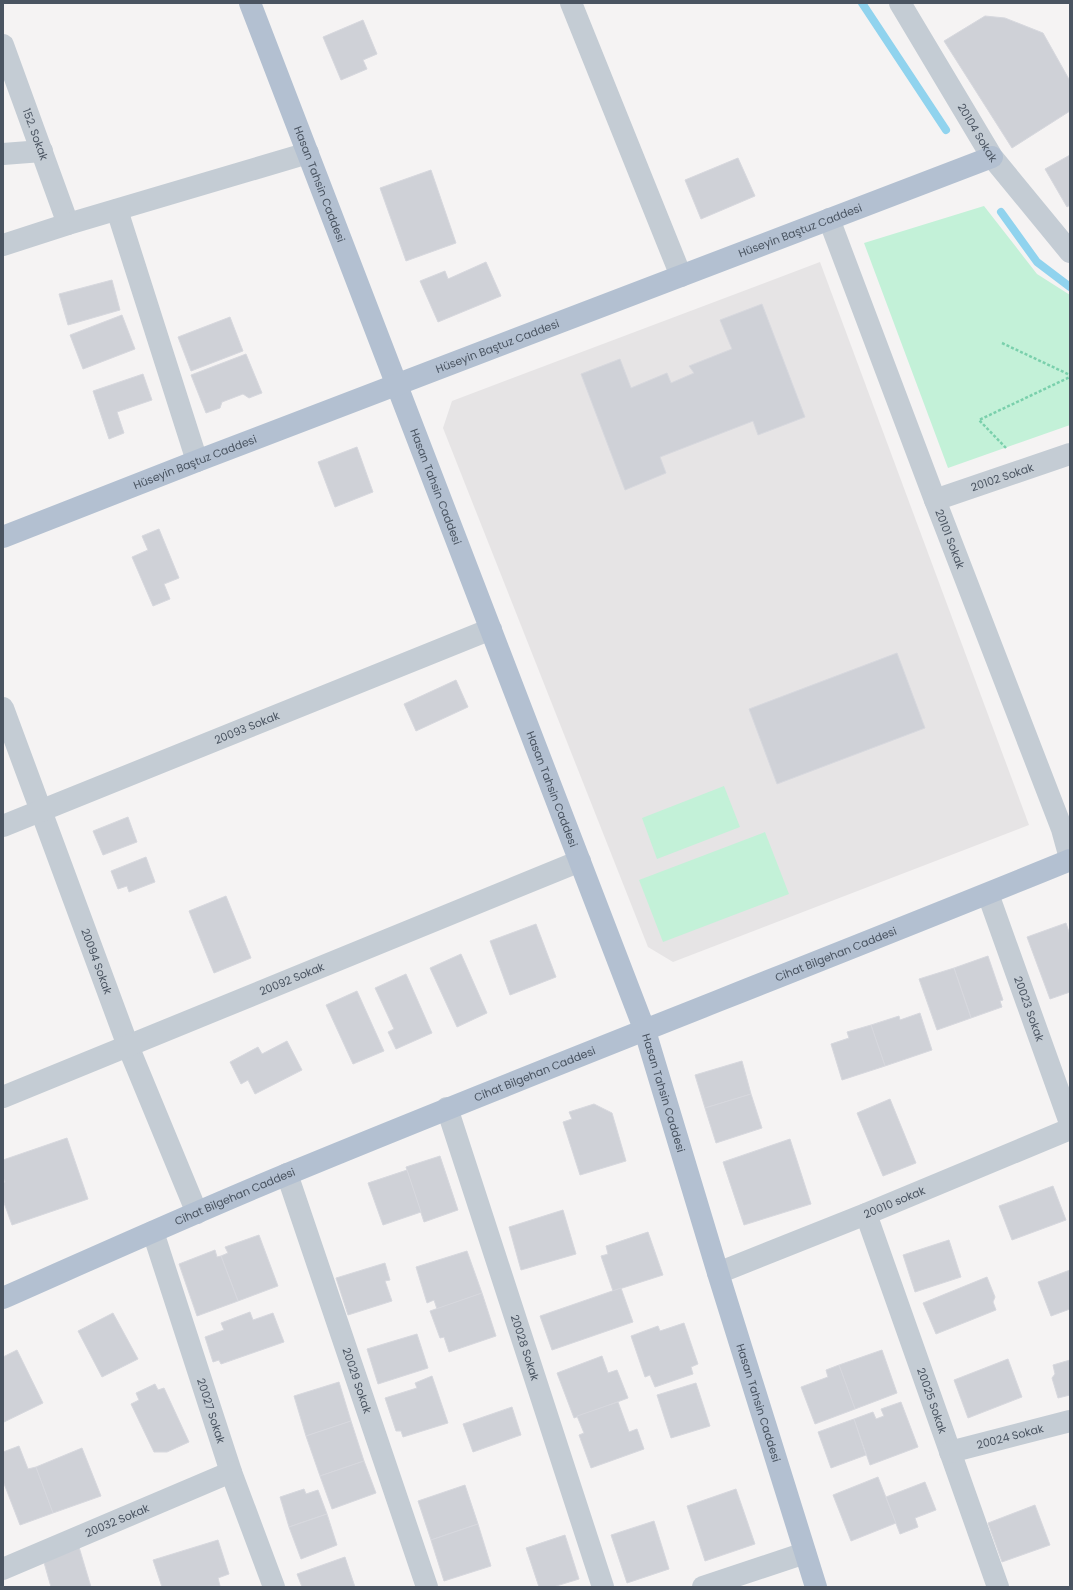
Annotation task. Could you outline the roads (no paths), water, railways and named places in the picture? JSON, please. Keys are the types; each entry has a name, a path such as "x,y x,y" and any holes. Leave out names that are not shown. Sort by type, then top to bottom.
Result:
{"main road":[{"name":"Hasan Tahsin Caddesi","path":"250,3 645,1031 718,1274 816,1587"},
{"name":"Hüseyin Baştuz Caddesi","path":"3,538 196,461 992,157"},
{"name":"Cihat Bilgehan Caddesi","path":"3,1298 287,1174 447,1108 645,1031 988,894 1070,859"}],"street":[{"path":"571,3 681,276"},
{"name":"20104 Sokak","path":"900,3 992,157 1070,252"},
{"name":"152. Sokak","path":"3,45 68,224"},
{"path":"3,154 42,151"},
{"path":"3,245 68,224 308,153"},
{"path":"117,210 196,461"},
{"name":"20101 Sokak","path":"829,219 935,500 1062,829 1070,859"},
{"name":"20102 Sokak","path":"935,500 1070,454"},
{"name":"20093 Sokak","path":"3,826 491,629"},
{"name":"20094 Sokak","path":"3,708 128,1046 197,1213"},
{"name":"20092 Sokak","path":"3,1097 580,861"},
{"name":"20023 Sokak","path":"988,894 1070,1123"},
{"name":"20028 Sokak","path":"447,1108 603,1587"},
{"name":"20010 sokak","path":"718,1274 1070,1129"},
{"name":"20029 Sokak","path":"287,1174 427,1587"},
{"name":"20025 Sokak","path":"866,1214 998,1587"},
{"name":"20027 Sokak","path":"153,1232 231,1472 274,1587"},
{"name":"20024 Sokak","path":"950,1452 1070,1421"},
{"name":"20032 Sokak","path":"3,1569 231,1472"},
{"path":"703,1587 805,1553"}],"waterway":[{"path":"862,3 946,130"},
{"path":"1001,212 1037,262 1070,287"}]}
